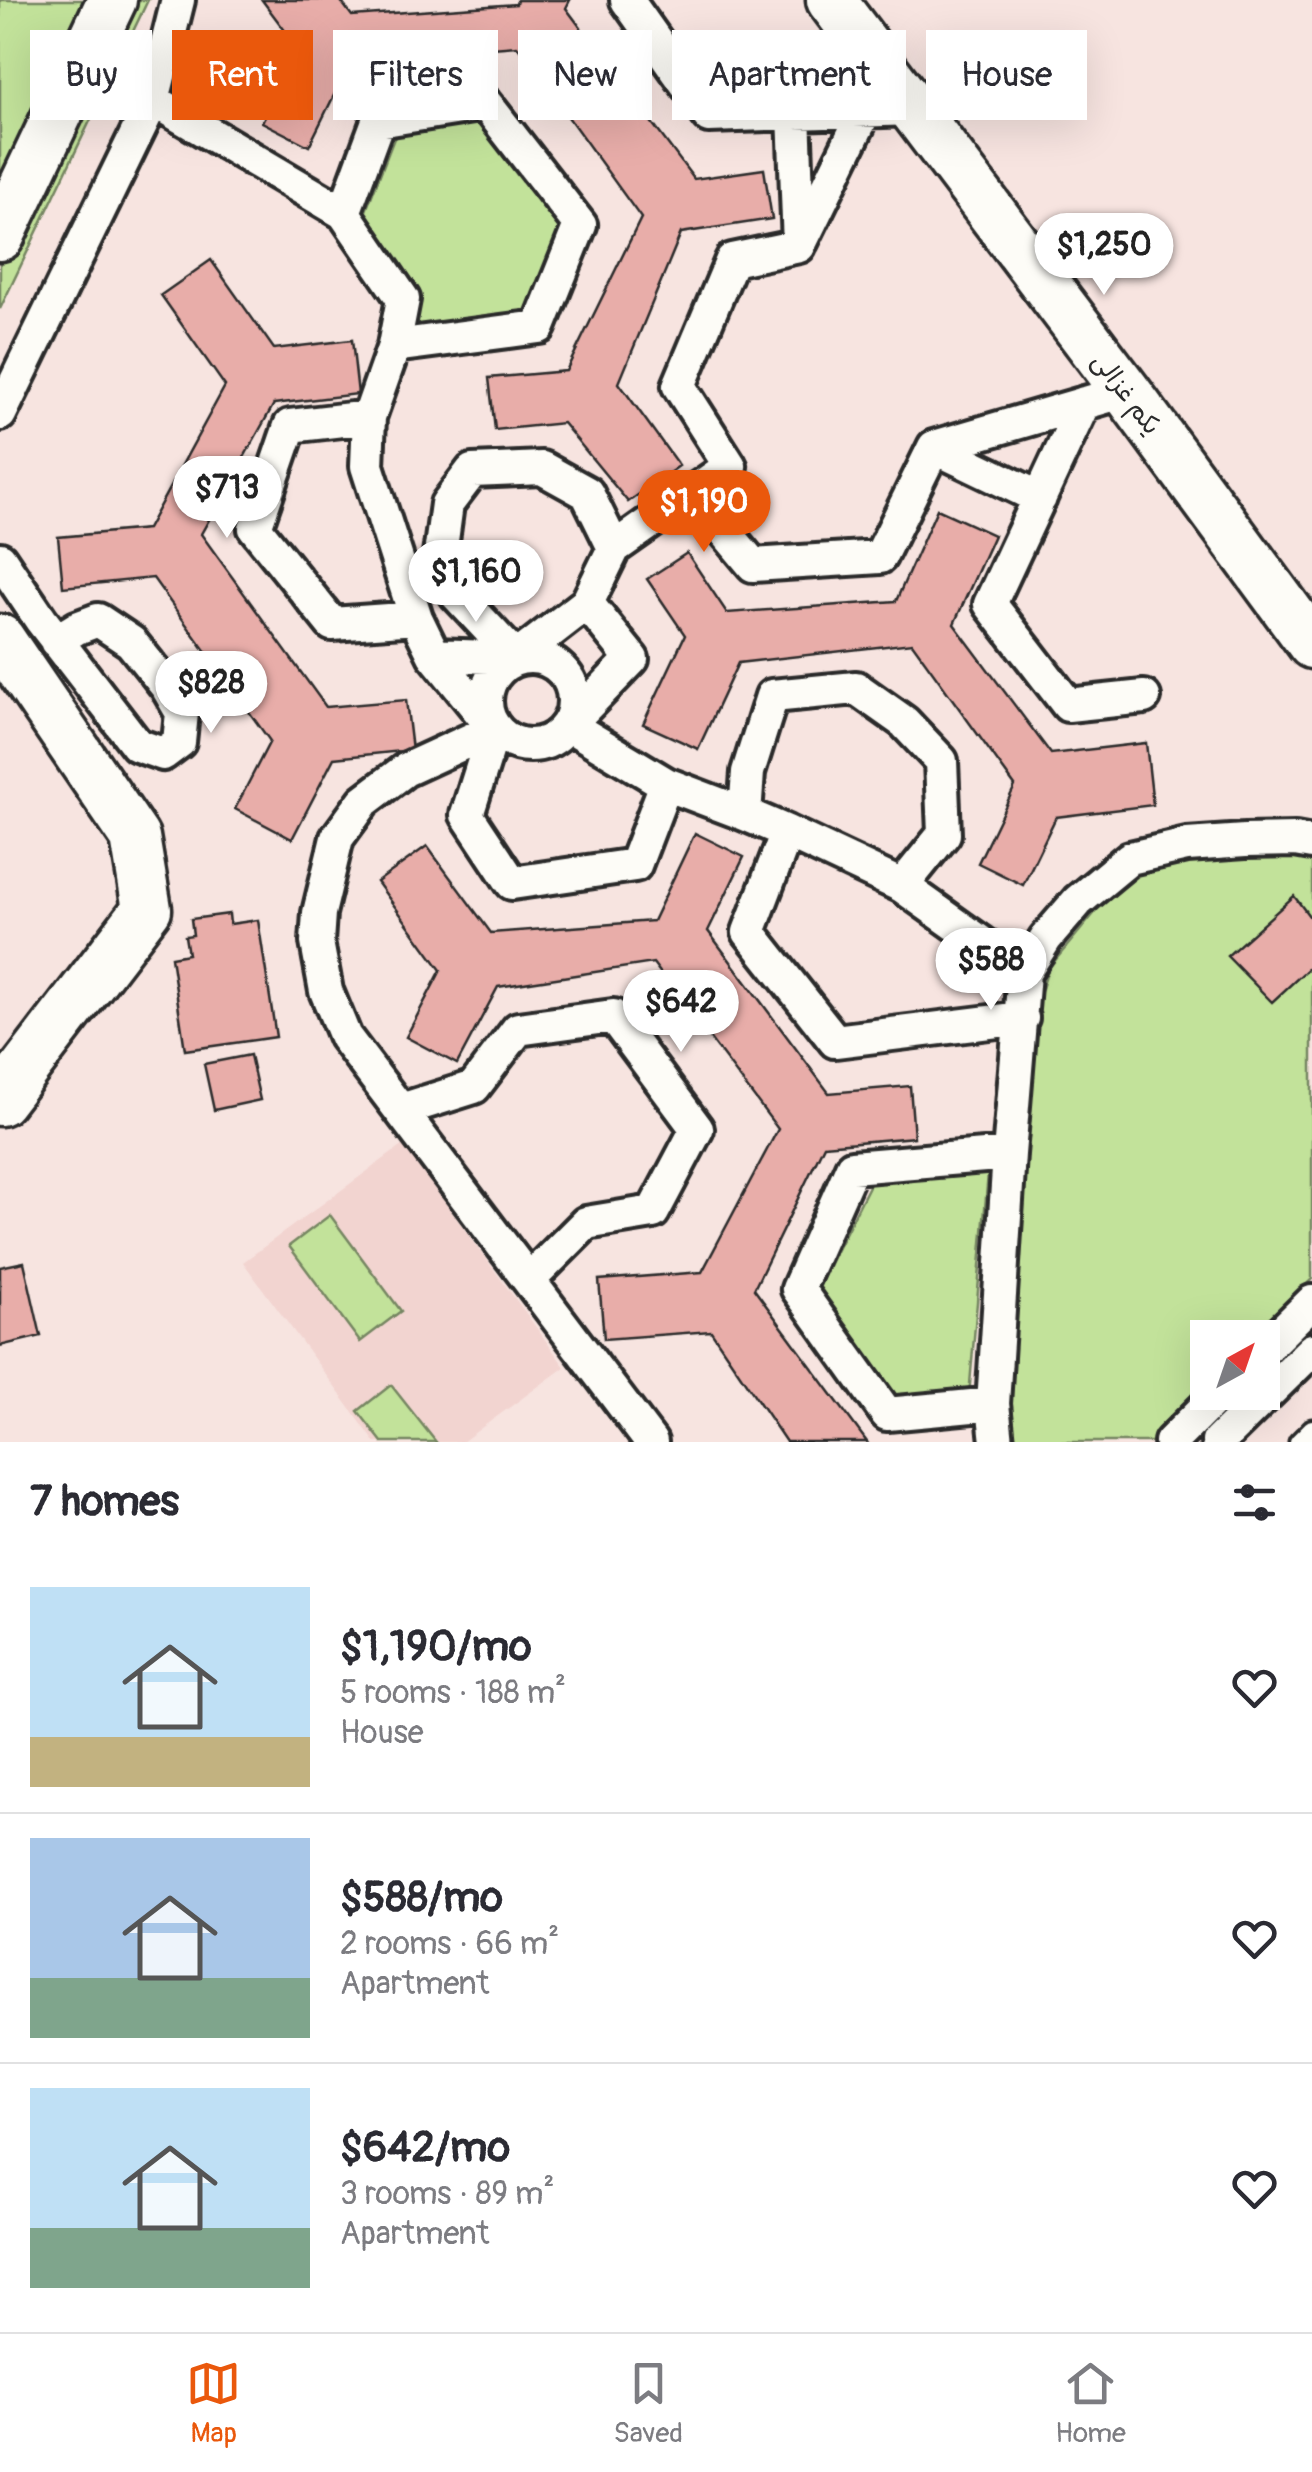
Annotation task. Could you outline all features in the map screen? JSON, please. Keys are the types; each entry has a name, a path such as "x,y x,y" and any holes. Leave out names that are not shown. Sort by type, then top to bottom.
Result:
{"street":[{"path":"0,236 112,0"},
{"path":"178,0 152,100 344,213 402,299 394,346 369,417 367,466 416,618 434,655 505,738 532,746 558,736 632,659 587,603"},
{"path":"627,0 672,64"},
{"name":"یکم غزالی","path":"831,0 913,109 1105,397 1312,644"},
{"path":"344,213 378,121 486,104 580,225 539,327 394,346"},
{"path":"906,109 913,109"},
{"path":"0,414 142,120"},
{"path":"794,120 799,246"},
{"path":"799,246 861,120"},
{"path":"730,466 679,386 732,260 799,246"},
{"path":"730,466 708,511 753,565 880,557 934,447 1105,397"},
{"path":"1105,397 1040,498 990,604 1068,705 1144,698"},
{"path":"369,417 290,426 255,528 332,624 416,618"},
{"path":"934,447 1040,498"},
{"path":"666,784 635,865 512,883 467,815 494,728 485,702 494,674 587,603 614,548 730,466"},
{"path":"516,658 456,594 440,555 447,504 472,471 542,468 587,493 614,548"},
{"path":"0,559 56,641"},
{"path":"0,640 134,837 147,909 0,1101"},
{"path":"434,655 532,656 547,660 570,680 574,710 568,725"},
{"path":"745,814 748,772 772,696 856,688 904,722 941,760 944,834 902,886"},
{"path":"568,725 666,784 787,832 902,886 1024,972"},
{"path":"494,728 405,770 364,801 337,838 319,913 317,942 326,991 345,1037 651,1442"},
{"path":"787,832 749,932 835,1042 1022,1018"},
{"path":"997,1442 992,1404 1024,972 1046,938 1078,901 1130,858 1187,845 1295,840 1312,843"},
{"path":"401,1110 474,1087 518,1029 613,1016 697,1129 653,1212 586,1223 528,1280"},
{"path":"992,1404 887,1414 798,1289 852,1167 1008,1154"},
{"path":"1280,1333 1312,1302"},
{"path":"1218,1442 1312,1350"},
{"path":"1171,1442 1203,1410"}],"lane":[{"path":"1298,1442 1312,1429"}],"shaded area":[{"path":"403,1145 565,1367 462,1442 375,1442 243,1262"}],"green space":[{"path":"0,0 148,0 134,30 30,30 30,120 91,120 0,309"},
{"path":"483,121 562,229 523,317 417,329 417,292 365,213 396,133"},
{"path":"1256,856 1312,858 1312,1279 1270,1320 1190,1320 1190,1402 1151,1442 1007,1442 1017,1259 1040,995 1048,969 1113,891 1135,869 1153,863"},
{"path":"988,1173 969,1396 888,1398 816,1291 871,1182"},
{"path":"330,1215 401,1311 360,1342 289,1246"},
{"path":"391,1385 436,1442 382,1442 358,1411"}],"building":[{"path":"262,0 340,0 352,16 516,4 517,0 570,0 566,8 582,30 518,30 518,47 498,47 498,30 333,30 333,97 309,146 262,122 313,120 313,30 284,30"},
{"path":"570,120 650,120 694,179 764,169 772,219 681,233 619,383 679,466 628,502 563,423 495,430 489,378 566,371 641,218"},
{"path":"211,260 274,349 352,340 358,394 274,404 201,534 326,707 406,700 412,750 334,758 292,839 235,809 270,741 153,578 63,587 58,537 147,529 225,386 161,295"},
{"path":"937,509 994,535 954,624 1051,754 1146,743 1153,805 1056,817 1023,885 978,863 1015,786 912,643 738,663 698,749 643,724 685,635 647,579 687,553 727,613 896,601"},
{"path":"695,833 744,857 708,931 829,1093 910,1086 914,1137 824,1145 754,1289 867,1442 786,1442 711,1331 604,1339 599,1280 702,1272 778,1129 653,963 498,987 457,1064 406,1037 441,970 377,882 427,846 491,933 653,921"},
{"path":"1294,896 1312,920 1312,965 1272,1002 1227,956"},
{"path":"229,914 230,924 258,920 276,1037 185,1050 171,957 188,954 185,936 193,935 191,919"},
{"path":"250,1055 260,1100 214,1110 204,1064"},
{"path":"24,1262 41,1336 0,1346 0,1267"}]}
